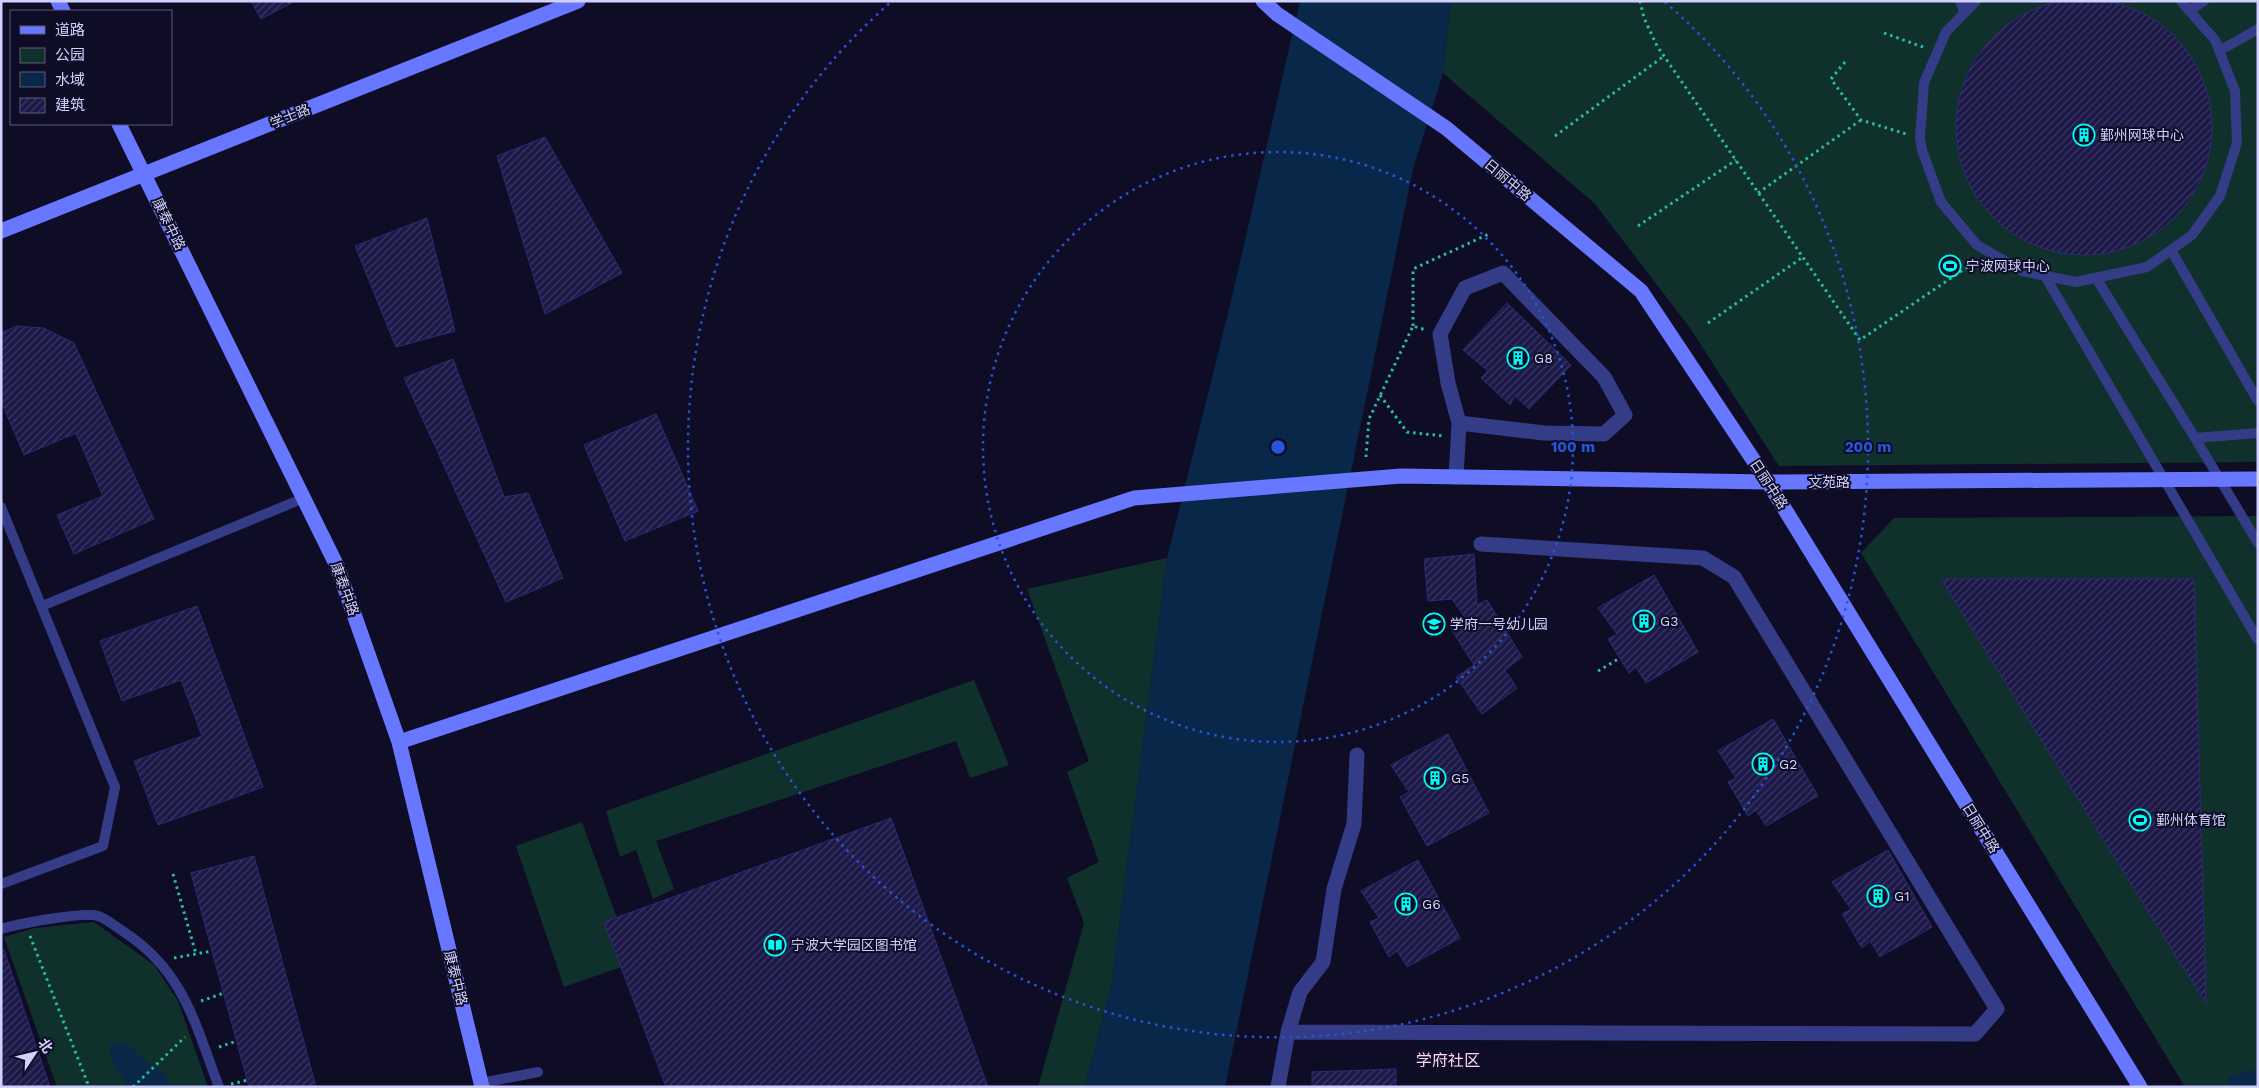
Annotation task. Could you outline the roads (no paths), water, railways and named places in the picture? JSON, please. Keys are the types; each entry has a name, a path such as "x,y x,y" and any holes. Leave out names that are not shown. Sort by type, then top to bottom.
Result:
{"street":[{"name":"学士路","path":"1,231 578,1"},
{"name":"日丽中路","path":"1263,1 1277,14 1446,128 1641,291 1768,482 2140,1087"},
{"name":"康泰中路","path":"120,125 337,566 399,742 482,1085"},
{"path":"1456,477 1459,430 1448,383 1440,334 1465,288 1503,273 1604,377 1625,415 1604,434 1459,430"},
{"name":"文苑路","path":"399,742 1134,498 1401,476 1768,482 2258,479"},
{"path":"1288,1032 1975,1034 1996,1009 1734,577 1703,558 1481,544"},
{"path":"1278,1087 1288,1032 1300,992 1322,962 1334,889 1354,824 1357,755"}],"lane":[{"path":"1960,1 1964,13"},
{"path":"1976,1 1946,32 1924,83 1920,138 1922,150 1941,202 1977,245 2022,271 2076,282 2147,267 2192,235 2220,196 2237,143 2235,91 2215,40 2181,1"},
{"path":"2190,11 2204,1"},
{"path":"2219,51 2258,29"},
{"path":"2171,250 2258,401"},
{"path":"2045,276 2258,640"},
{"path":"2096,278 2221,479 2258,543"},
{"path":"2194,438 2258,433"},
{"path":"42,606 304,498"},
{"path":"1,507 115,787 103,846 1,884"},
{"path":"1,929 25,922 98,915 140,942 160,960 184,996 219,1087"},
{"path":"482,1085 538,1072"}],"water":[{"path":"1300,1 1451,1 1443,73 1413,169 1225,1087 1085,1087 1112,982 1167,558 1232,297"},
{"path":"125,1042 153,1068 163,1070 169,1081 167,1087 129,1087 114,1066 108,1046"},
{"path":"2252,1069 2258,1080 2258,1087 2228,1087 2228,1077"}],"place":[{"name":"鄞州网球中心","path":"2084,135"},
{"name":"宁波网球中心","path":"1950,266"},
{"name":"G8","path":"1518,358"},
{"name":"G3","path":"1644,621"},
{"name":"学府一号幼儿园","path":"1434,624"},
{"name":"G2","path":"1763,764"},
{"name":"G5","path":"1435,778"},
{"name":"鄞州体育馆","path":"2140,820"},
{"name":"G1","path":"1878,896"},
{"name":"G6","path":"1406,904"},
{"name":"宁波大学园区图书馆","path":"775,945"}],"district":[{"name":"学府社区","path":"1448,1060"}]}
